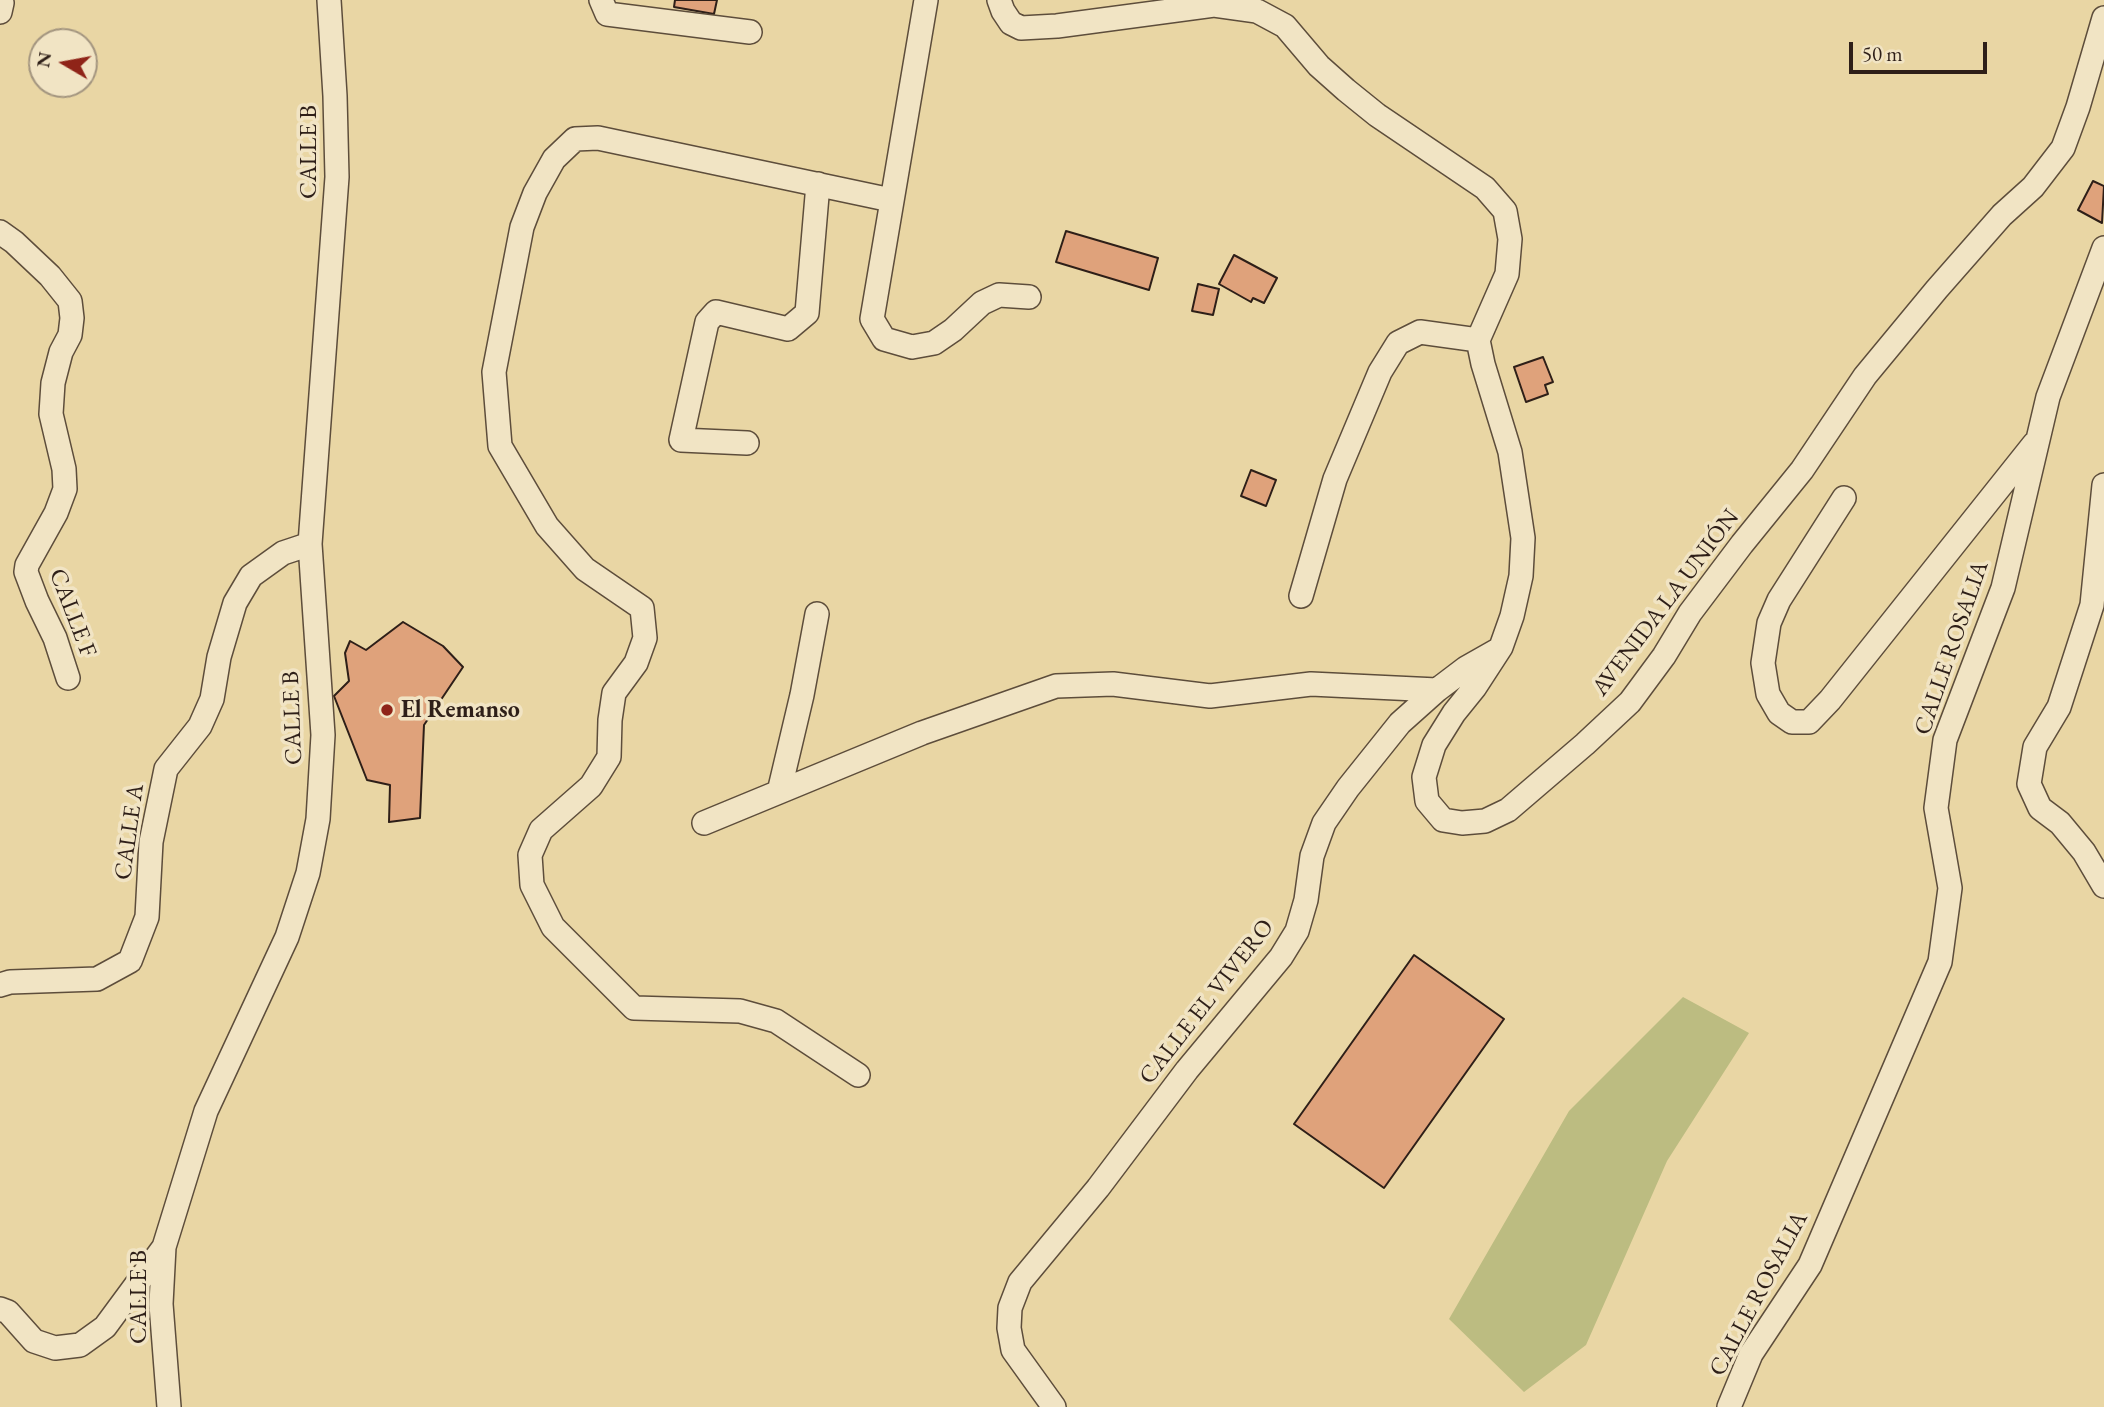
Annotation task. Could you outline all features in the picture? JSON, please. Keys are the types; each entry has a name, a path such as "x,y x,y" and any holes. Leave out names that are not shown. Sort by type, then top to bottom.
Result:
{"street":[{"name":"CALLE B","path":"169,1407 162,1304 164,1247 206,1111 287,937 308,873 318,819 323,735 310,544 337,177 329,0"},
{"path":"601,0 607,14 750,32"},
{"path":"926,0 872,319 884,339 912,347 934,343 953,330 982,303 999,295 1029,297"},
{"path":"999,0 1011,23 1021,28 1057,26 1214,5 1257,11 1285,26 1319,66 1377,115 1485,188 1505,212 1510,239 1507,274 1478,340 1420,332 1398,343 1380,372 1335,479 1301,596"},
{"name":"AVENIDA LA UNIÓN","path":"1478,340 1510,453 1523,538 1521,576 1512,616 1501,647 1434,746 1424,777 1427,801 1443,820 1462,823 1485,821 1508,810 1630,702 1712,583 1802,470 1865,376 2001,215 2033,187 2063,148 2104,18"},
{"path":"858,1075 776,1021 740,1011 635,1008 553,927 532,885 530,855 541,830 591,786 609,757 614,693 636,663 645,638 642,608 585,569 547,526 500,446 494,372 522,227 535,193 554,159 575,139 598,138 891,200"},
{"path":"747,443 681,440 708,322 716,312 788,328 807,313 818,184"},
{"name":"CALLE F","path":"0,232 50,276 70,301 70,335 61,352 53,383 51,414 64,469 65,489 26,572 55,638 68,678"},
{"name":"CALLE ROSALIA","path":"1730,1407 1751,1354 1810,1265 1940,962 1950,888 1936,808 1945,740 2003,588 2048,397 2104,248"},
{"path":"1844,498 1779,600 1769,623 1763,663 1768,694 1779,713 1792,722 1809,722 1830,700 2038,439"},
{"path":"2104,485 2092,605 2059,707 2035,747 2029,784 2040,808 2060,824 2084,852 2104,886"},
{"name":"CALLE A","path":"0,985 10,982 97,979 130,961 147,917 151,842 166,769 200,726 212,699 219,657 235,603 251,576 283,553 310,544"},
{"path":"779,792 802,695 817,614"},
{"name":"CALLE EL VIVERO","path":"1054,1407 1013,1350 1009,1328 1010,1308 1020,1282 1098,1188 1187,1070 1281,957 1297,931 1306,900 1312,856 1324,824 1348,788 1400,723 1466,668 1501,647"},
{"path":"704,823 922,733 1056,686 1113,684 1210,696 1311,684 1437,690"},
{"path":"0,1309 8,1312 34,1341 55,1348 80,1345 105,1326 164,1247"}],"green space":[{"path":"1683,997 1749,1033 1667,1161 1586,1345 1524,1392 1449,1319 1569,1111"}],"building":[{"path":"675,0 717,0 714,14 674,7"},
{"path":"2093,181 2104,186 2102,223 2078,210"},
{"path":"1066,231 1158,258 1149,290 1056,262"},
{"path":"1234,255 1277,278 1264,303 1253,298 1251,302 1219,284"},
{"path":"1198,284 1219,289 1213,315 1192,311"},
{"path":"1543,357 1553,382 1545,385 1548,394 1526,402 1514,367"},
{"path":"1251,470 1276,480 1266,506 1241,496"},
{"name":"El Remanso","path":"403,622 443,646 463,667 424,725 420,818 389,822 390,785 367,780 334,696 349,681 345,653 350,641 366,650"},
{"path":"1414,955 1504,1019 1384,1188 1294,1124"}],"place":[{"name":"El Remanso","path":"387,710"}]}
